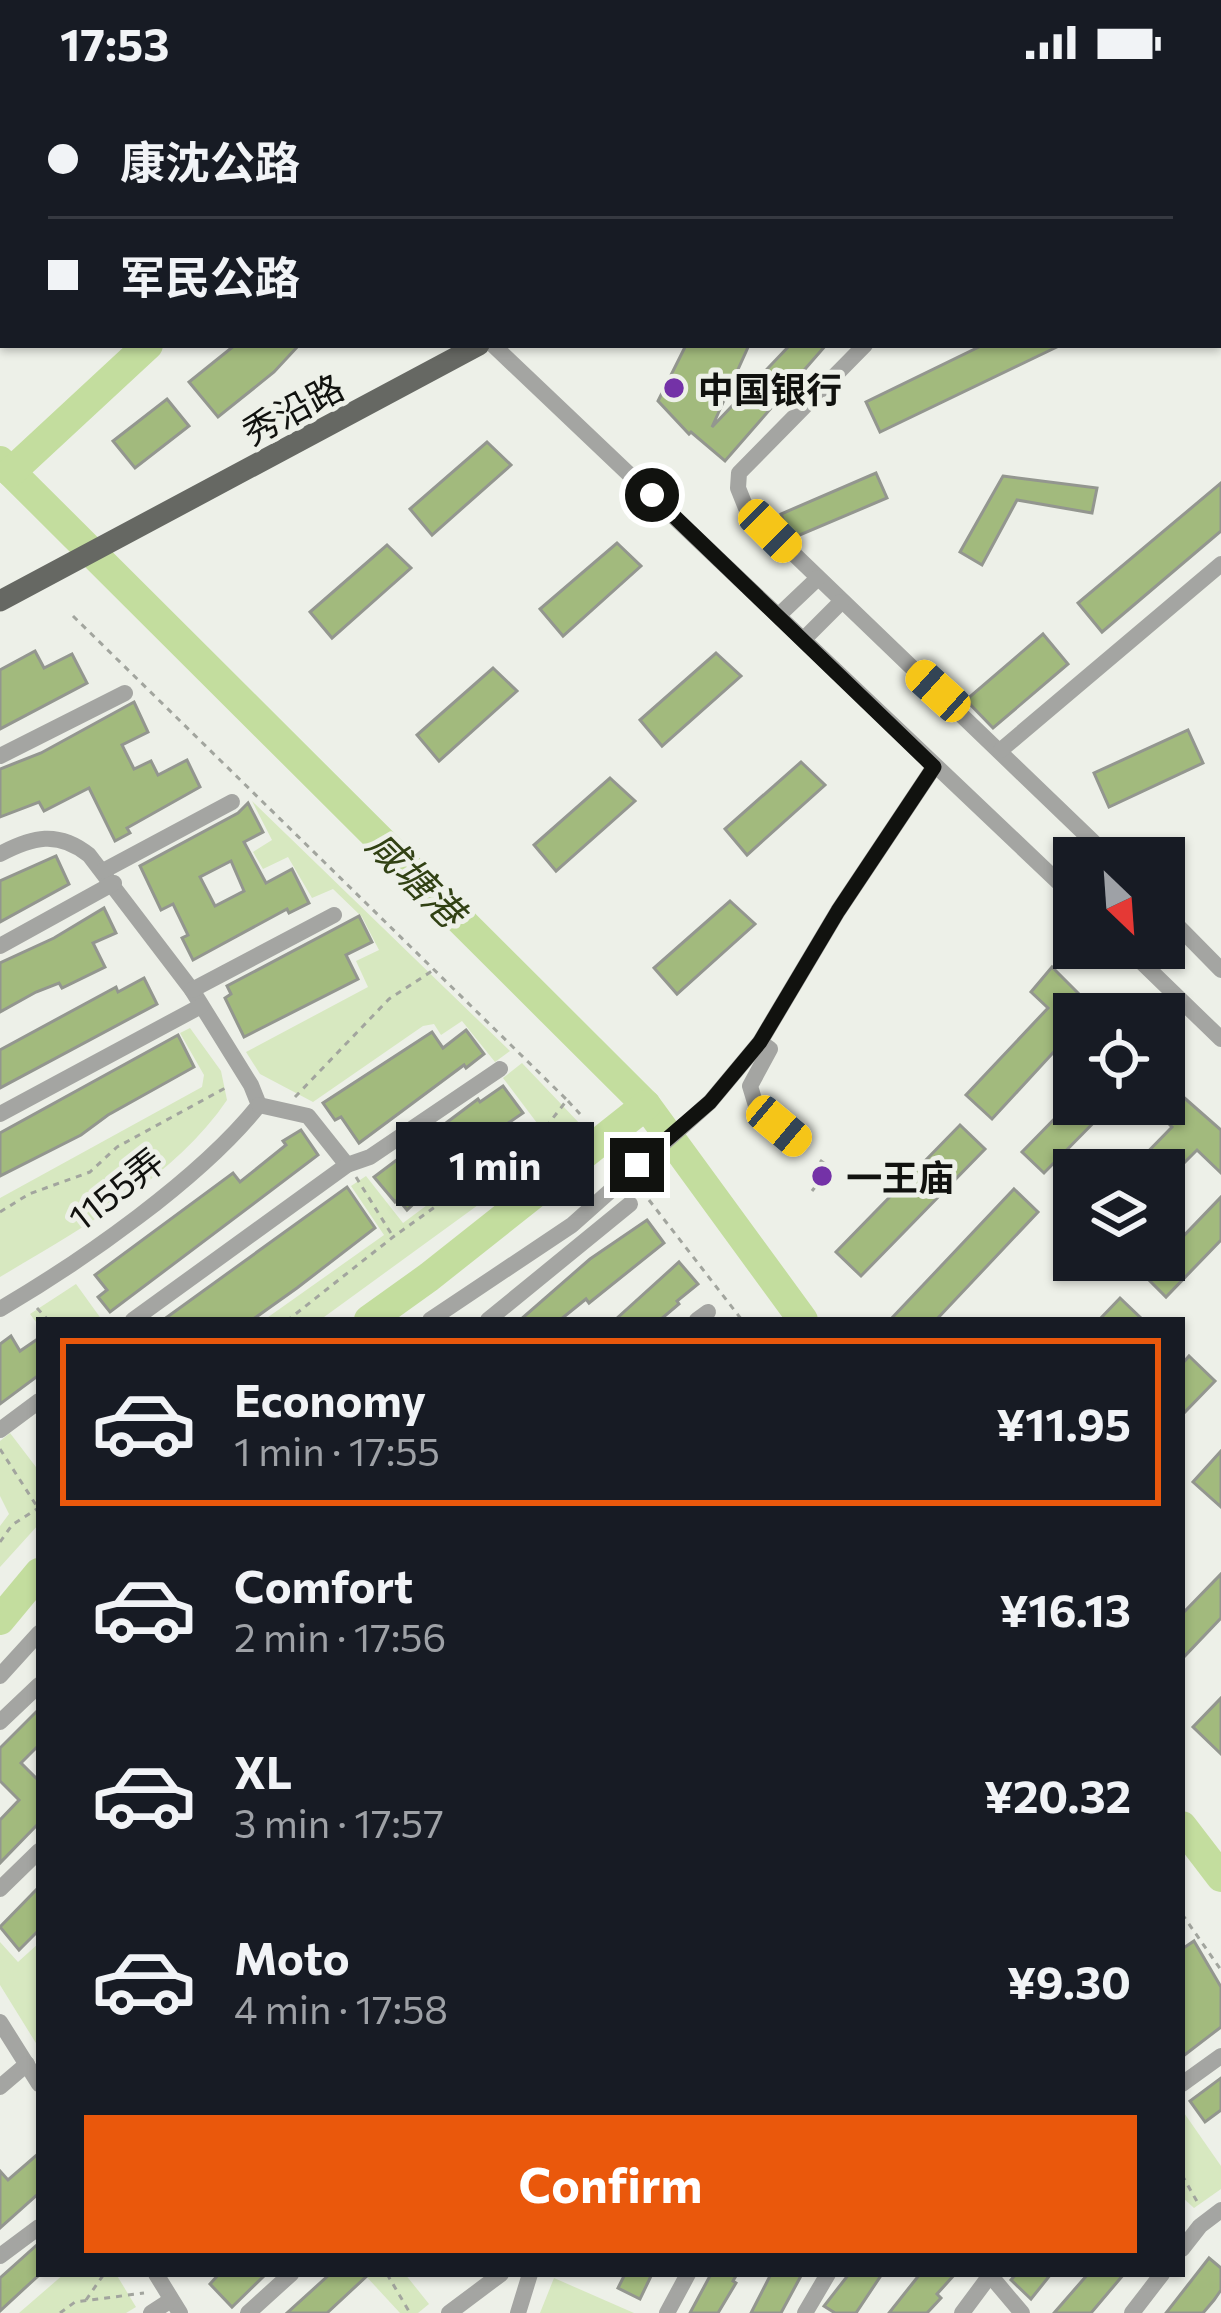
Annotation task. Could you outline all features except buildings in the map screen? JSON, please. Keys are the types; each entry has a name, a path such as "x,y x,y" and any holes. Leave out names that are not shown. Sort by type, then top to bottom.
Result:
{"main road":[{"name":"秀沿路","path":"0,601 473,348"}],"street":[{"path":"496,348 1053,878"},
{"path":"863,348 740,473 746,508 1089,837"},
{"path":"1001,750 1221,564"},
{"path":"779,615 818,578"},
{"path":"804,639 842,602"},
{"path":"0,755 124,693"},
{"path":"434,1317 572,1225 710,1102 760,1042 838,911 934,767"},
{"path":"0,946 232,802"},
{"path":"0,854 36,837 75,843 108,877 196,998 259,1106 308,1116 347,1165"},
{"path":"0,1114 334,915"},
{"path":"1185,933 1221,970"},
{"path":"1149,969 1221,1039"},
{"path":"760,1042 770,1049 750,1087 757,1108 800,1144"},
{"path":"137,1317 347,1165 370,1157 500,1069"},
{"name":"1155弄","path":"0,1309 107,1239 234,1136 259,1106"},
{"path":"492,1317 630,1204"},
{"path":"0,1430 36,1403"},
{"path":"0,1676 36,1636"},
{"path":"0,1722 36,1687"},
{"path":"0,1889 36,1854"},
{"path":"0,2022 36,2079"},
{"path":"1185,2082 1221,2056"},
{"path":"0,2086 27,2065"},
{"path":"1185,2245 1221,2210"},
{"path":"0,2256 36,2229"},
{"path":"248,2313 288,2277"},
{"path":"449,2313 497,2277"},
{"path":"518,2313 529,2277"},
{"path":"667,2313 686,2277"},
{"path":"805,2313 826,2277"},
{"path":"962,2313 988,2277"},
{"path":"992,2277 1022,2313"},
{"path":"1132,2313 1160,2277"},
{"path":"151,2313 167,2293"}],"path":[{"path":"73,616 580,1114"},
{"path":"289,1112 299,1089 345,1049 389,999 434,970"},
{"path":"0,1212 29,1194 90,1172 117,1147 246,1077"},
{"path":"292,1317 546,1127 567,1100"},
{"path":"800,1144 830,1168 812,1191"},
{"path":"347,1165 393,1237"},
{"path":"630,1204 652,1200 740,1317"},
{"path":"0,1448 36,1505"},
{"path":"0,1541 12,1525 36,1509"},
{"path":"1185,1922 1221,1970"},
{"path":"85,2301 102,2277"},
{"path":"389,2277 410,2313"},
{"path":"60,2313 75,2302 167,2293"}],"green space":[{"path":"252,801 510,1051 495,1062 462,1021 441,1035 434,1024 423,1026 313,1102 260,1074 246,1052 368,987 356,961 379,950 362,917 333,889 312,898 288,857 263,869 253,852 272,840"},
{"path":"190,1028 221,1071 227,1100 206,1128 124,1200 0,1277 0,1198 202,1087 204,1075 180,1033"},
{"path":"522,1063 582,1126 324,1317 268,1317 384,1235 351,1186 366,1176 403,1223 537,1123 503,1078"},
{"path":"76,1284 100,1317 36,1317 36,1322 30,1314"},
{"path":"10,1433 36,1467 36,1527 0,1567 0,1526 9,1514 0,1496 0,1441"},
{"path":"0,1942 18,1962 36,1946 36,2043 0,1985"},
{"path":"1185,2114 1221,2166 1221,2189 1194,2208 1185,2200"},
{"path":"61,2277 118,2277 136,2307 126,2313 19,2313"},
{"path":"367,2277 407,2277 429,2304 418,2313 400,2313"},
{"path":"554,2278 634,2313 540,2313"}],"waterway":[{"path":"11,472 145,348"},
{"name":"咸塘港","path":"0,461 646,1105 801,1317"},
{"path":"373,1317 646,1105"},
{"path":"0,1620 36,1577"},
{"name":"咸塘港","path":"1185,1830 1221,1877"}],"place":[{"name":"中国银行","path":"674,388"},
{"name":"一王庙","path":"822,1176"}],"route":[{"path":"637,1165 710,1102 760,1042 838,911 934,767 652,495"}]}
